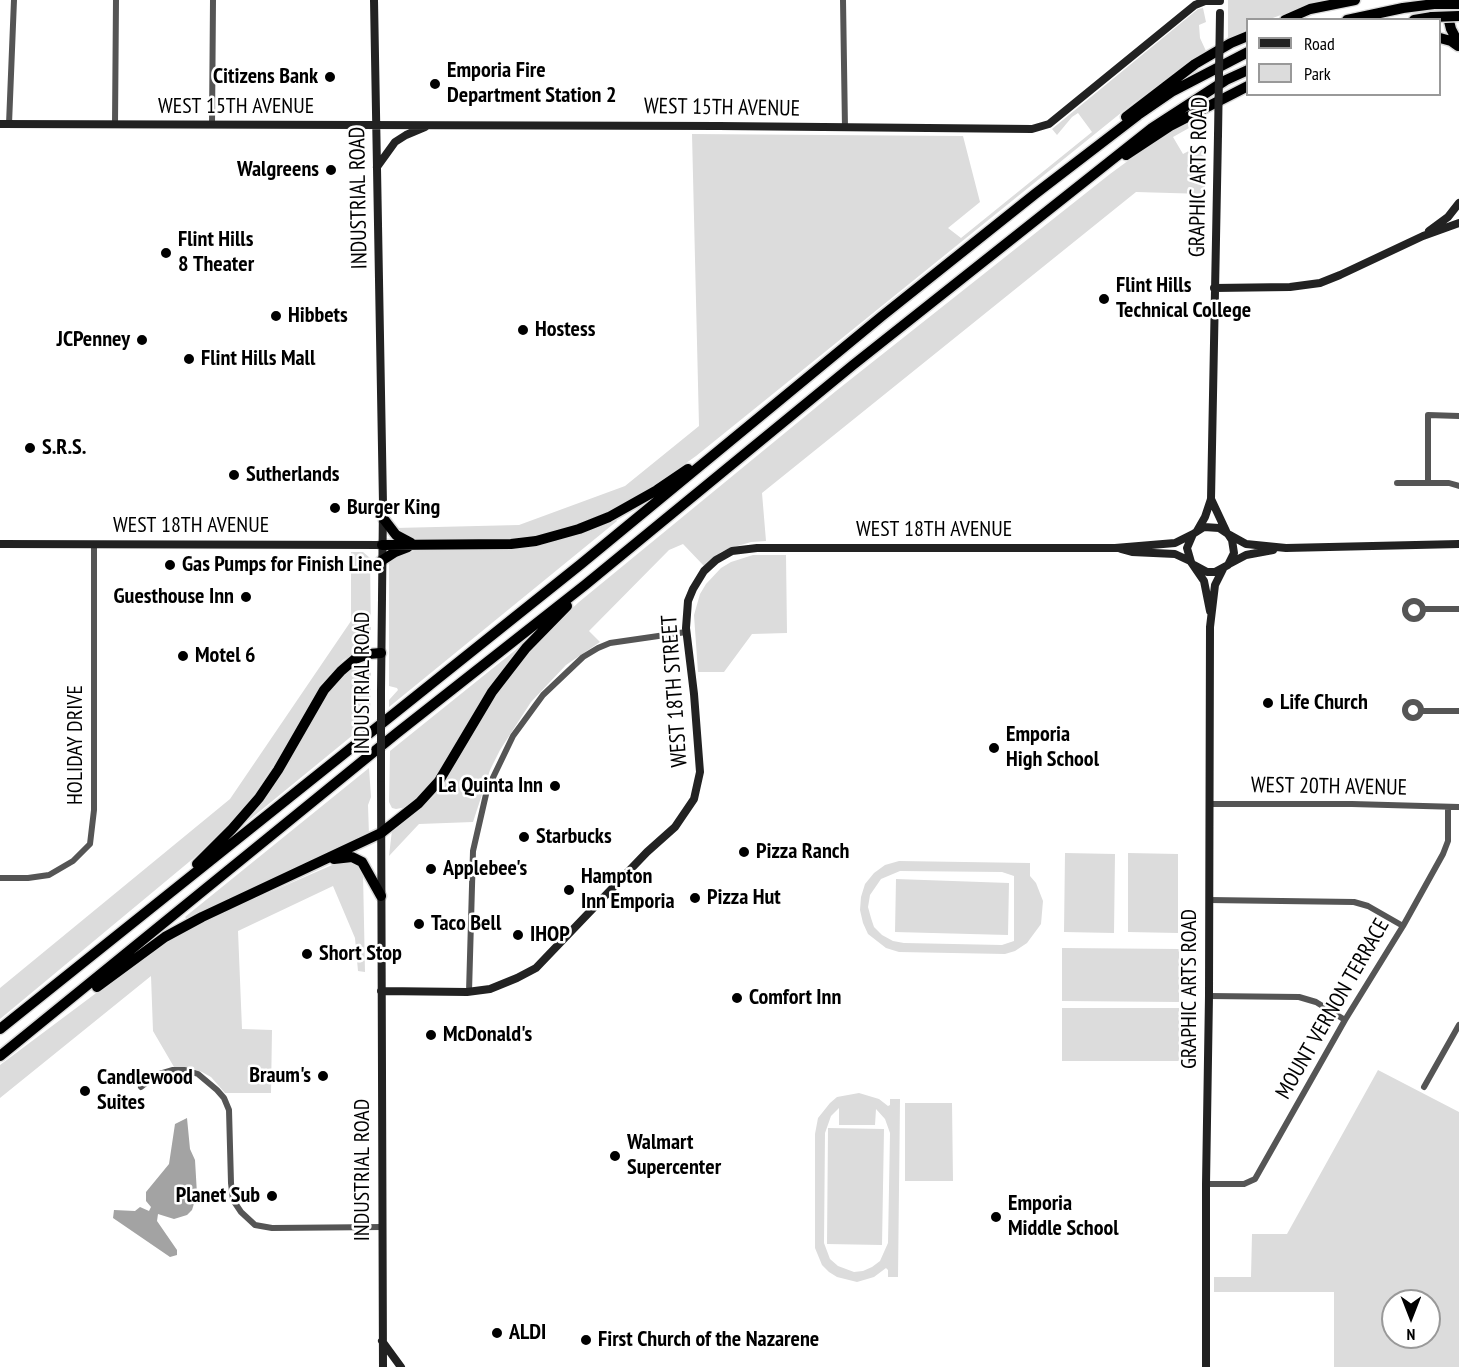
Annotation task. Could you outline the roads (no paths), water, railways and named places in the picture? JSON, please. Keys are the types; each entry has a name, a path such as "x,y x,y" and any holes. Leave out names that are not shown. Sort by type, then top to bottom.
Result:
{"highway":[{"path":"1290,18 1310,9 1356,0"},
{"path":"1448,0 1447,19 1459,45"},
{"path":"1356,18 1403,8 1459,4"},
{"path":"1426,18 1459,16"},
{"path":"1079,161 1136,107 1169,82 1231,43 1246,37"},
{"path":"1441,38 1459,45"},
{"path":"0,1029 726,446 882,316 1079,161 1173,91 1246,53"},
{"path":"0,1056 397,733 585,585 853,365 1152,128 1196,98 1246,71"},
{"path":"1092,176 1170,126 1246,87"},
{"path":"382,545 511,544 536,541 579,529 626,508 726,446"},
{"path":"383,518 396,536 414,544"},
{"path":"381,561 394,552 414,544"},
{"path":"54,1013 79,1000 165,937 202,917 381,833 419,803 439,781 492,692 526,648 585,585"},
{"path":"179,885 194,866 232,829 259,798 278,770 324,690 355,659 368,654 381,653"},
{"path":"320,863 341,857 352,857 362,862 381,896"}],"street":[{"path":"5,124 14,0"},
{"path":"115,124 116,0"},
{"path":"212,125 213,0"},
{"name":"INDUSTRIAL ROAD","path":"374,0 383,518 381,561 382,1367"},
{"path":"843,0 845,128"},
{"name":"WEST 15TH AVENUE","path":"5,124 1042,128 1050,124 1195,5 1205,1 1220,0"},
{"name":"GRAPHIC ARTS ROAD","path":"1195,532 1205,517 1211,499 1220,0"},
{"path":"377,168 395,142 430,125"},
{"path":"1423,236 1448,216 1459,203"},
{"path":"1214,288 1290,287 1320,283 1423,236 1459,223"},
{"path":"1428,483 1428,415 1459,416"},
{"path":"1397,483 1449,483 1459,486"},
{"name":"GRAPHIC ARTS ROAD","path":"1211,499 1227,533"},
{"path":"1286,548 1246,555 1225,567 1207,572 1192,564 1187,548 1195,532 1211,526 1246,544 1286,548 1459,544"},
{"name":"WEST 18TH AVENUE","path":"753,548 1115,548 1175,543 1195,532"},
{"path":"1225,567 1234,553 1232,540 1227,533"},
{"name":"WEST 18TH AVENUE","path":"0,544 382,545"},
{"name":"HOLIDAY DRIVE","path":"0,878 49,875 73,861 90,844 94,810 94,544"},
{"name":"WEST 18TH STREET","path":"381,991 469,992 490,989 536,968 647,852 675,827 694,799 700,772 686,632 688,601 704,571 716,560 732,551 753,548"},
{"name":"WEST 18TH AVENUE","path":"1115,548 1132,552 1175,554 1192,564"},
{"name":"GRAPHIC ARTS ROAD","path":"1192,564 1205,585 1210,611 1206,1367"},
{"name":"GRAPHIC ARTS ROAD","path":"1210,611 1214,601 1215,585 1225,567"},
{"path":"1423,609 1459,609"},
{"path":"469,992 473,850 487,790 513,736 543,695 583,657 610,643 686,632"},
{"path":"1422,711 1459,711"},
{"name":"WEST 20TH AVENUE","path":"1209,804 1459,807"},
{"name":"MOUNT VERNON TERRACE","path":"1206,1184 1244,1184 1255,1179 1403,926 1448,841 1448,807"},
{"path":"1209,900 1354,902 1368,906 1403,926"},
{"path":"1209,996 1299,997 1316,1002 1346,1020"},
{"path":"1424,1087 1459,1025"},
{"path":"141,1087 156,1075 173,1070 185,1070 198,1074 224,1098 229,1110 233,1200 241,1212 255,1225 272,1228 382,1227"},
{"path":"382,1341 401,1367"}],"place":[{"name":"Citizens Bank","path":"330,77"},
{"name":"Emporia Fire Department Station 2","path":"435,84"},
{"name":"Walgreens","path":"331,170"},
{"name":"Flint Hills 8 Theater","path":"166,253"},
{"name":"Flint Hills Technical College","path":"1104,299"},
{"name":"Hibbets","path":"276,316"},
{"name":"Hostess","path":"523,330"},
{"name":"JCPenney","path":"142,340"},
{"name":"Flint Hills Mall","path":"189,359"},
{"name":"S.R.S.","path":"30,448"},
{"name":"Sutherlands","path":"234,475"},
{"name":"Burger King","path":"335,508"},
{"name":"Gas Pumps for Finish Line","path":"170,565"},
{"name":"Guesthouse Inn","path":"246,597"},
{"name":"Motel 6","path":"183,656"},
{"name":"Life Church","path":"1268,703"},
{"name":"Emporia High School","path":"994,748"},
{"name":"La Quinta Inn","path":"555,786"},
{"name":"Starbucks","path":"524,837"},
{"name":"Pizza Ranch","path":"744,852"},
{"name":"Applebee's","path":"431,869"},
{"name":"Hampton Inn Emporia","path":"569,890"},
{"name":"Pizza Hut","path":"695,898"},
{"name":"Taco Bell","path":"419,924"},
{"name":"IHOP","path":"518,935"},
{"name":"Short Stop","path":"307,954"},
{"name":"Comfort Inn","path":"737,998"},
{"name":"McDonald's","path":"431,1035"},
{"name":"Braum's","path":"323,1076"},
{"name":"Candlewood Suites","path":"85,1091"},
{"name":"Walmart Supercenter","path":"615,1156"},
{"name":"Planet Sub","path":"272,1196"},
{"name":"Emporia Middle School","path":"996,1217"},
{"name":"ALDI","path":"497,1333"},
{"name":"First Church of the Nazarene","path":"586,1340"}]}
